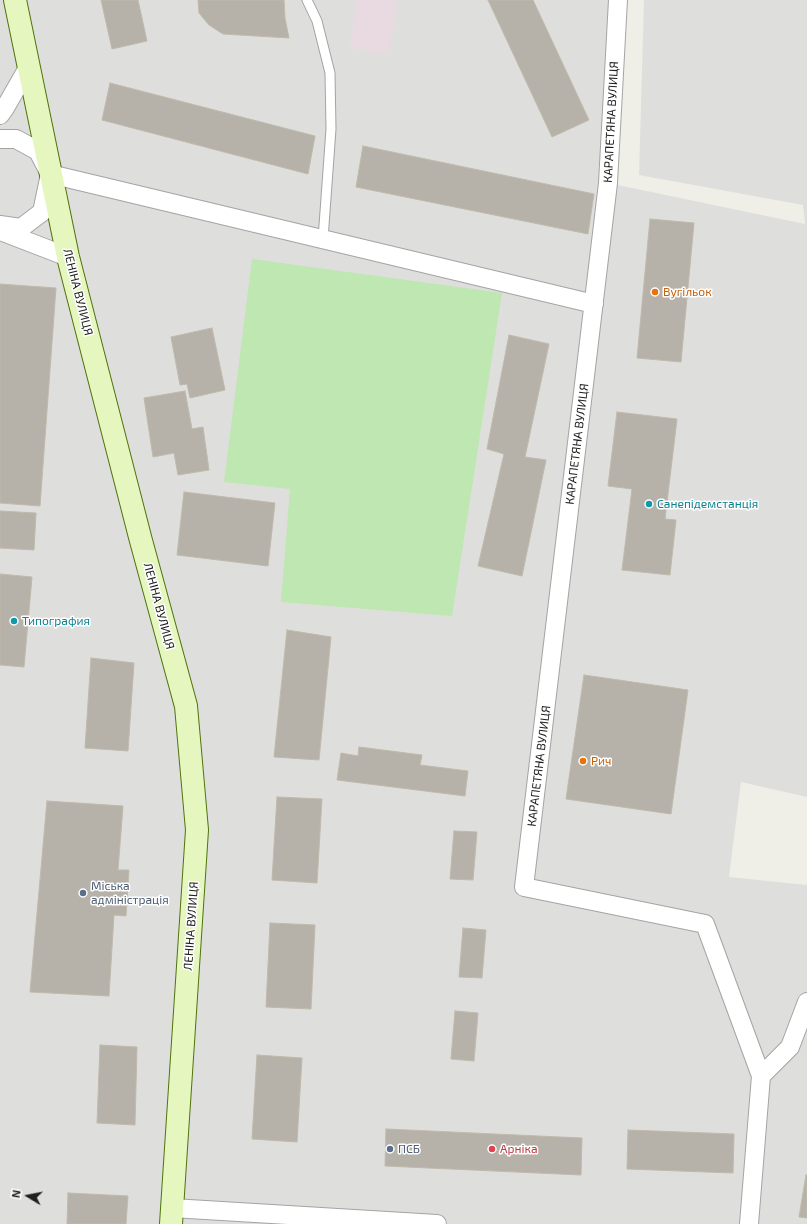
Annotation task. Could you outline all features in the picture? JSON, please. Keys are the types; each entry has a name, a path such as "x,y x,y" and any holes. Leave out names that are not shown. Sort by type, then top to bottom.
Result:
{"main road":[{"name":"ЛЕНІНА ВУЛИЦЯ","path":"16,0 68,258 140,537 186,706 197,830 172,1216"}],"street":[{"name":"КАРАПЕТЯНА ВУЛИЦЯ","path":"618,0 608,183 524,887 705,924 761,1076"},
{"path":"0,115 29,66"},
{"path":"0,139 16,138 38,151 50,174 42,212 21,228 0,225"},
{"path":"50,174 594,304"},
{"path":"0,230 68,258"},
{"path":"749,1224 761,1076 790,1046 807,1002"},
{"path":"172,1216 437,1224"}],"lane":[{"path":"306,0 317,21 330,73 331,129 323,239"}],"shaded area":[{"path":"0,0 620,0 608,183 805,224 803,205 639,175 644,0 807,0 807,797 741,782 729,877 807,885 807,1224 0,1224"},
{"path":"357,0 397,0 389,54 350,48"}],"green space":[{"path":"252,259 502,293 452,616 281,602 290,489 224,482"}],"building":[{"path":"101,0 138,0 147,41 112,49"},
{"path":"198,0 284,0 285,18 289,38 223,34 209,25 199,13"},
{"path":"488,0 533,0 589,120 552,137"},
{"path":"110,83 315,136 308,174 102,120"},
{"path":"363,146 594,194 588,234 356,187"},
{"path":"650,219 694,223 681,362 637,358"},
{"path":"0,284 56,288 40,506 0,503"},
{"path":"212,328 225,390 190,398 187,384 180,385 171,337"},
{"path":"509,335 549,344 525,457 546,460 522,576 478,566 504,454 487,449"},
{"path":"185,391 192,429 203,427 209,470 178,475 174,453 153,457 144,398"},
{"name":"Санепідемстанція","path":"617,412 677,419 665,519 676,520 670,575 622,570 632,489 608,486"},
{"path":"184,492 275,503 268,566 177,555"},
{"path":"0,511 36,513 34,550 0,548"},
{"name":"Типография","path":"0,574 32,577 24,667 0,665"},
{"path":"287,630 331,637 319,760 274,757"},
{"path":"91,658 134,663 128,751 85,748"},
{"path":"584,675 688,690 671,814 566,799"},
{"path":"359,747 422,755 420,765 468,771 465,796 337,780 341,753 358,756"},
{"path":"277,797 322,799 317,883 272,880"},
{"name":"Міська адміністрація","path":"47,801 123,806 118,870 129,870 126,916 114,915 109,996 30,992"},
{"path":"454,831 477,832 473,880 450,879"},
{"path":"270,923 315,925 311,1009 266,1007"},
{"path":"463,928 486,930 482,978 459,977"},
{"path":"455,1011 478,1013 474,1061 451,1059"},
{"path":"100,1045 137,1047 135,1125 97,1123"},
{"path":"257,1055 302,1058 297,1142 252,1139"},
{"path":"386,1129 582,1138 581,1175 385,1166"},
{"path":"628,1130 734,1134 733,1173 627,1169"},
{"path":"807,1175 807,1218 799,1217"},
{"path":"68,1193 128,1196 126,1224 67,1224"}],"place":[{"name":"Вугільок","path":"655,292"},
{"name":"Санепідемстанція","path":"649,504"},
{"name":"Типография","path":"14,621"},
{"name":"Рич","path":"583,761"},
{"name":"Міська адміністрація","path":"83,893"},
{"name":"ПСБ","path":"390,1149"},
{"name":"Арніка","path":"492,1149"}]}
